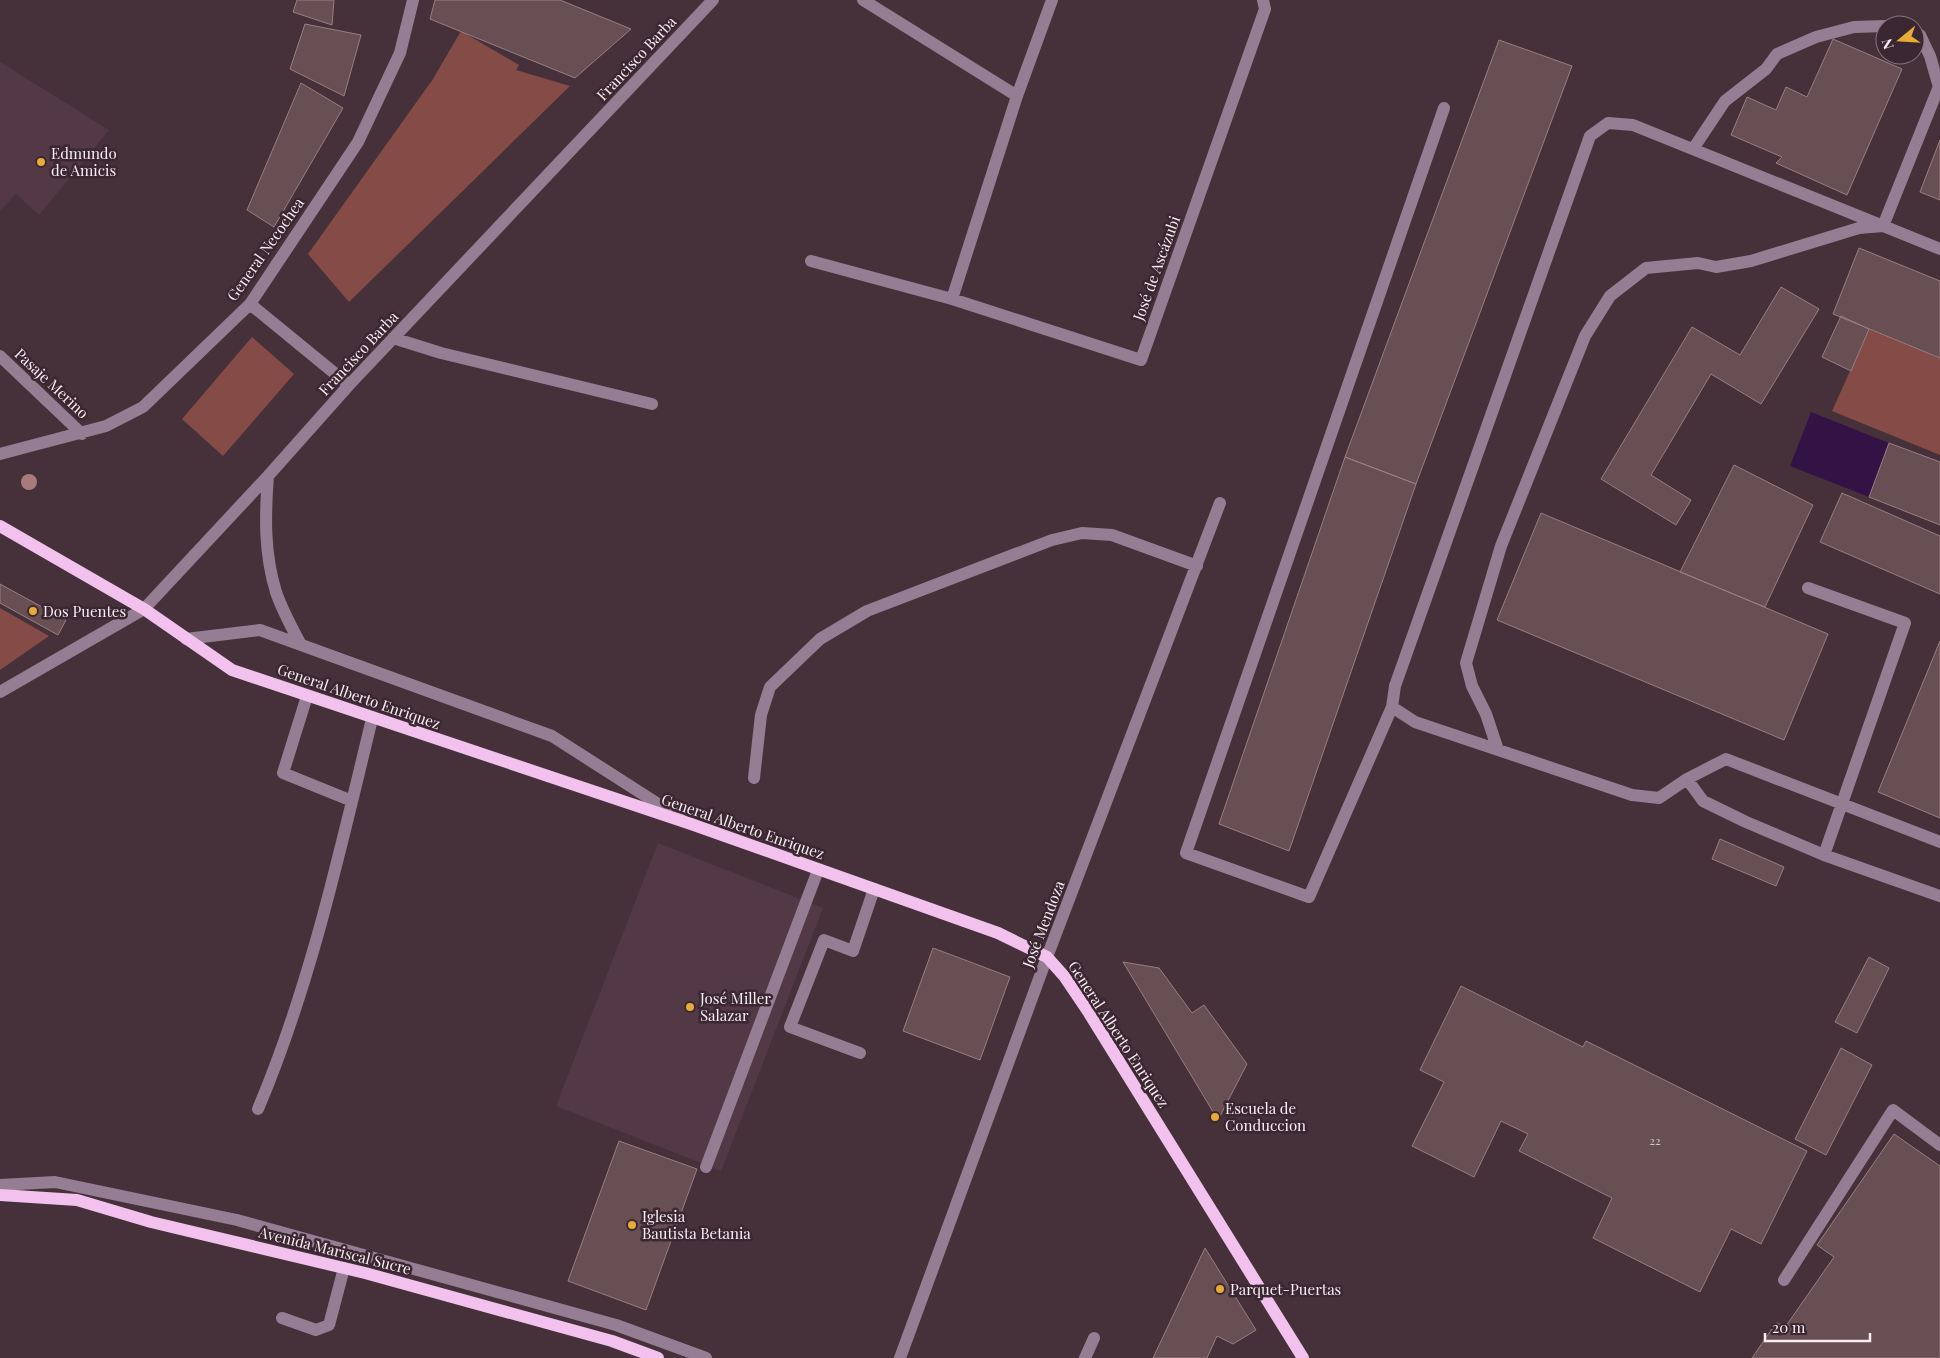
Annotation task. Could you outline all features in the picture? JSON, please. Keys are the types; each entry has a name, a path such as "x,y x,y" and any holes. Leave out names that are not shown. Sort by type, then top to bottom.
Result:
{"main road":[{"name":"General Alberto Enriquez","path":"0,526 144,609 232,670 691,824 998,933 1048,957 1064,976 1089,1013 1303,1358"},
{"name":"Avenida Mariscal Sucre","path":"0,1195 77,1200 151,1222 344,1268 612,1341 658,1358"}],"street":[{"name":"General Necochea","path":"0,454 82,434 106,426 143,407 250,304 358,142 400,53 413,0"},
{"name":"Francisco Barba","path":"0,692 144,609 268,476 349,385 713,0"},
{"path":"863,0 1017,96"},
{"path":"952,299 1017,96 1052,0"},
{"name":"José de Ascázubi","path":"811,261 952,299 1141,360 1265,9 1263,0"},
{"path":"1693,149 1725,101 1766,69 1777,54 1816,37 1854,26 1875,26"},
{"path":"1883,226 1940,85 1925,46"},
{"path":"1444,108 1186,853 1308,897 1392,707 1395,686 1590,136 1608,123 1633,125 1940,249"},
{"path":"1498,750 1486,714 1472,686 1466,663 1501,546 1585,336 1610,296 1646,268 1698,263 1716,267 1751,261 1859,228 1883,226"},
{"path":"250,304 349,385"},
{"path":"393,338 441,353 652,404"},
{"name":"Pasaje Merino","path":"0,356 82,434"},
{"path":"268,476 265,511 266,553 277,594 300,645"},
{"name":"José Mendoza","path":"900,1358 1048,957 1220,503"},
{"path":"754,778 761,715 770,687 820,639 867,611 1052,540 1082,533 1112,535 1196,566"},
{"path":"1808,588 1905,624 1824,855"},
{"path":"186,639 260,630 552,736 691,824"},
{"path":"307,696 284,772 352,801"},
{"path":"1392,707 1415,722 1632,794 1659,798 1687,779 1726,759 1940,842"},
{"path":"258,1109 281,1055 308,967 372,718"},
{"path":"1687,779 1703,801 1824,855 1940,896"},
{"path":"706,1167 818,870"},
{"path":"860,1053 790,1027 824,940 853,951 874,889"},
{"path":"1784,1280 1893,1110 1940,1144"},
{"path":"0,1185 55,1182 238,1220 616,1325 706,1358"},
{"path":"282,1318 316,1330 329,1324 344,1268"},
{"path":"1085,1358 1094,1338"}],"shaded area":[{"path":"461,31 519,65 516,70 570,86 349,302 308,254 433,79"},
{"name":"Edmundo de Amicis","path":"0,62 109,130 39,215 16,194 0,211"},
{"path":"1869,329 1940,358 1940,455 1832,411"},
{"path":"252,337 294,374 223,456 182,419"},
{"path":"1811,412 1889,443 1869,497 1790,466"},
{"path":"0,608 49,636 0,670"},
{"name":"José Miller Salazar","path":"658,843 823,908 721,1171 556,1106"}],"building":[{"path":"297,0 334,0 332,25 293,12"},
{"path":"435,0 560,0 631,29 575,78 430,19"},
{"path":"305,24 361,35 344,96 290,69"},
{"path":"1833,39 1875,57 1875,65 1893,65 1902,69 1847,195 1776,163 1782,157 1731,135 1747,97 1776,110 1786,87 1807,97"},
{"path":"1499,40 1572,66 1416,484 1345,457"},
{"path":"301,83 343,108 274,227 247,210"},
{"path":"1940,140 1940,200 1920,192"},
{"path":"1859,248 1940,281 1940,358 1833,314"},
{"path":"1781,287 1819,309 1761,404 1711,374 1651,475 1691,500 1676,525 1601,479 1692,327 1740,355"},
{"path":"1841,316 1869,329 1851,371 1822,357"},
{"path":"1889,443 1940,462 1940,525 1869,497"},
{"path":"1345,457 1416,484 1289,851 1219,824"},
{"path":"1734,465 1813,505 1765,607 1680,572"},
{"path":"1842,493 1940,536 1940,594 1820,542"},
{"path":"1541,513 1828,634 1784,740 1497,620"},
{"name":"Dos Puentes","path":"0,584 66,620 58,635 0,603"},
{"path":"1940,641 1940,818 1878,792"},
{"path":"1720,839 1784,867 1776,886 1712,859"},
{"path":"933,948 1010,977 980,1060 903,1031"},
{"path":"1869,957 1889,968 1857,1033 1835,1022"},
{"path":"1123,962 1159,968 1192,1013 1204,1005 1247,1064 1218,1120"},
{"path":"1461,986 1583,1047 1586,1041 1807,1151 1761,1244 1731,1229 1700,1292 1593,1238 1612,1198 1519,1151 1528,1134 1501,1121 1474,1177 1412,1146 1444,1082 1420,1070"},
{"path":"1841,1048 1872,1065 1826,1155 1795,1139"},
{"path":"1894,1134 1940,1166 1940,1358 1752,1358 1776,1323 1786,1326 1834,1257 1817,1245"},
{"name":"Iglesia Bautista Betania","path":"619,1141 697,1169 646,1310 568,1281"},
{"path":"1205,1248 1256,1330 1233,1344 1217,1336 1207,1358 1153,1358"}],"place":[{"name":"Edmundo de Amicis","path":"41,162"},
{"name":"Dos Puentes","path":"33,611"},
{"name":"José Miller Salazar","path":"690,1007"},
{"name":"Escuela de Conduccion","path":"1215,1117"},
{"name":"Iglesia Bautista Betania","path":"632,1225"},
{"name":"Parquet-Puertas","path":"1220,1289"}]}
